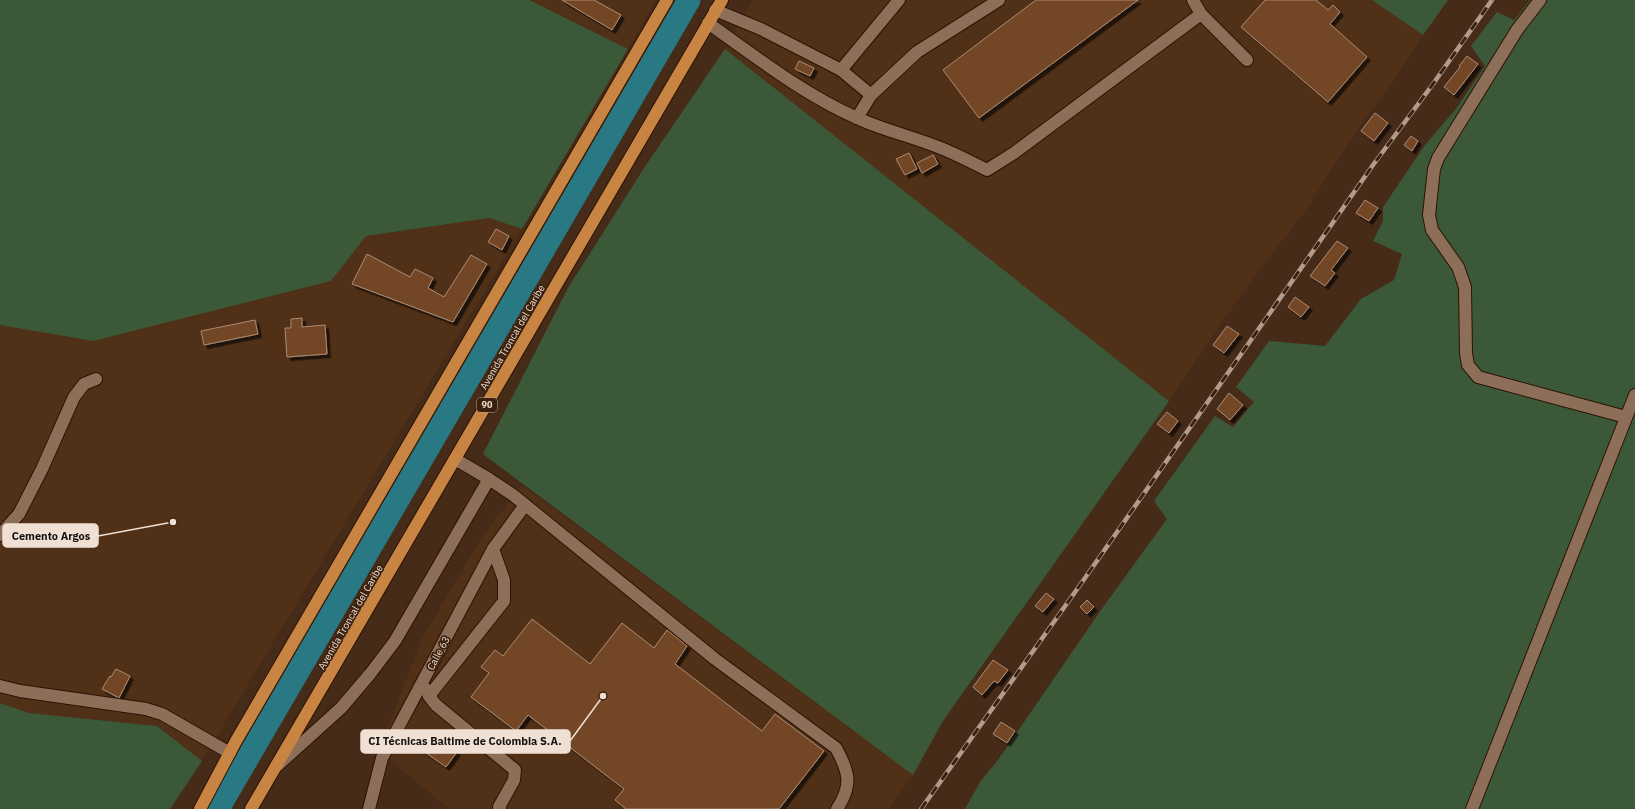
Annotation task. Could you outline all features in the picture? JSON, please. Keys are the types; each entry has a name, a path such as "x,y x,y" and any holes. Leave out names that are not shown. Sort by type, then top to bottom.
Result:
{"highway":[{"path":"200,809 230,753 664,1"},
{"name":"Avenida Troncal del Caribe","path":"251,809 718,5"}],"street":[{"path":"840,70 899,0"},
{"path":"857,118 871,95 917,52 1000,0"},
{"path":"1193,0 1202,14 1247,60"},
{"path":"1540,0 1517,30 1438,158 1434,169 1429,215 1432,230 1458,267 1465,287 1466,354 1468,365 1478,377 1626,417"},
{"path":"718,5 840,70 871,95"},
{"path":"708,23 799,87 857,118 942,148 987,170 1014,153 1202,14"},
{"path":"0,535 19,514 42,469 74,397 84,384 96,379"},
{"path":"1472,809 1635,395"},
{"path":"455,459 489,479 525,505 715,658 836,748 846,766 848,779 844,798 837,809"},
{"path":"277,766 341,708 370,674 395,641 489,479"},
{"name":"Calle 63","path":"369,809 382,758 494,549 525,505"},
{"path":"429,696 504,601 504,580 494,549"},
{"path":"423,682 429,696 436,705 515,770 514,780 499,807 500,809"},
{"path":"0,686 20,692 146,709 162,714 230,753"}],"shaded area":[{"path":"529,0 656,0 628,49"},
{"path":"753,0 1372,0 1423,35 1395,79 1352,137 1306,210 1245,289 1169,401 725,49"},
{"path":"489,218 522,229 202,761 157,726 29,713 0,703 0,325 93,341 331,281 366,236"},
{"path":"522,485 913,775 889,809 449,809 379,751 421,640 480,540"}],"green space":[{"path":"0,0 529,0 628,49 522,229 489,218 366,236 331,281 93,341 0,325"},
{"path":"1372,0 1448,0 1423,35"},
{"path":"1530,0 1635,0 1635,809 965,809 980,782 998,760 1101,610 1167,519 1154,501 1215,416 1233,427 1254,402 1236,387 1269,341 1325,346 1361,299 1394,280 1402,254 1373,241 1383,221 1383,207 1425,145 1455,110 1485,66 1471,46 1497,12 1514,20"},
{"path":"725,49 1169,401 943,721 913,775 483,454 568,288 644,168"},
{"path":"0,703 29,713 157,726 202,761 170,809 0,809"}],"building":[{"path":"562,0 594,0 621,15 612,30"},
{"path":"1036,0 1138,0 979,118 943,70"},
{"path":"1265,0 1316,0 1328,10 1333,5 1340,12 1330,24 1367,57 1328,102 1241,27"},
{"path":"1467,56 1478,64 1454,95 1444,87"},
{"path":"799,61 814,68 810,76 795,69"},
{"path":"1375,113 1388,123 1374,141 1361,131"},
{"path":"1411,136 1418,141 1412,151 1404,145"},
{"path":"909,153 917,169 905,175 896,159"},
{"path":"933,155 938,164 922,173 917,163"},
{"path":"1365,200 1378,208 1369,221 1356,213"},
{"path":"496,229 509,236 502,250 488,242"},
{"path":"1337,241 1348,248 1331,270 1335,273 1325,286 1310,276"},
{"path":"367,254 410,277 415,269 433,278 428,288 444,297 471,255 487,264 453,322 352,284"},
{"path":"1295,297 1309,307 1301,317 1288,307"},
{"path":"302,318 302,327 325,325 327,354 287,357 285,328 291,328 291,319"},
{"path":"255,320 258,334 204,345 201,331"},
{"path":"1227,326 1239,334 1224,353 1213,345"},
{"path":"1229,393 1243,405 1230,420 1217,409"},
{"path":"1167,412 1178,421 1169,433 1157,424"},
{"path":"1046,593 1054,599 1043,612 1035,606"},
{"path":"1087,600 1094,607 1087,614 1080,607"},
{"path":"532,619 590,664 622,623 654,648 667,630 687,646 675,664 762,731 775,714 824,751 779,809 626,809 615,800 624,789 528,715 516,731 471,697 489,673 481,667 495,650 503,656"},
{"path":"993,660 1008,670 998,683 994,681 982,695 973,687"},
{"path":"116,669 130,676 119,698 102,689"},
{"path":"1001,722 1015,731 1007,743 993,734"},
{"path":"430,733 457,752 446,767 419,748"}],"waterway":[{"path":"218,809 689,0"}],"railway":[{"path":"921,809 1085,578 1373,165 1433,84 1492,0"}],"place":[{"name":"Cemento Argos","path":"173,522"},
{"name":"CI Técnicas Baltime de Colombia S.A.","path":"603,696"}]}
